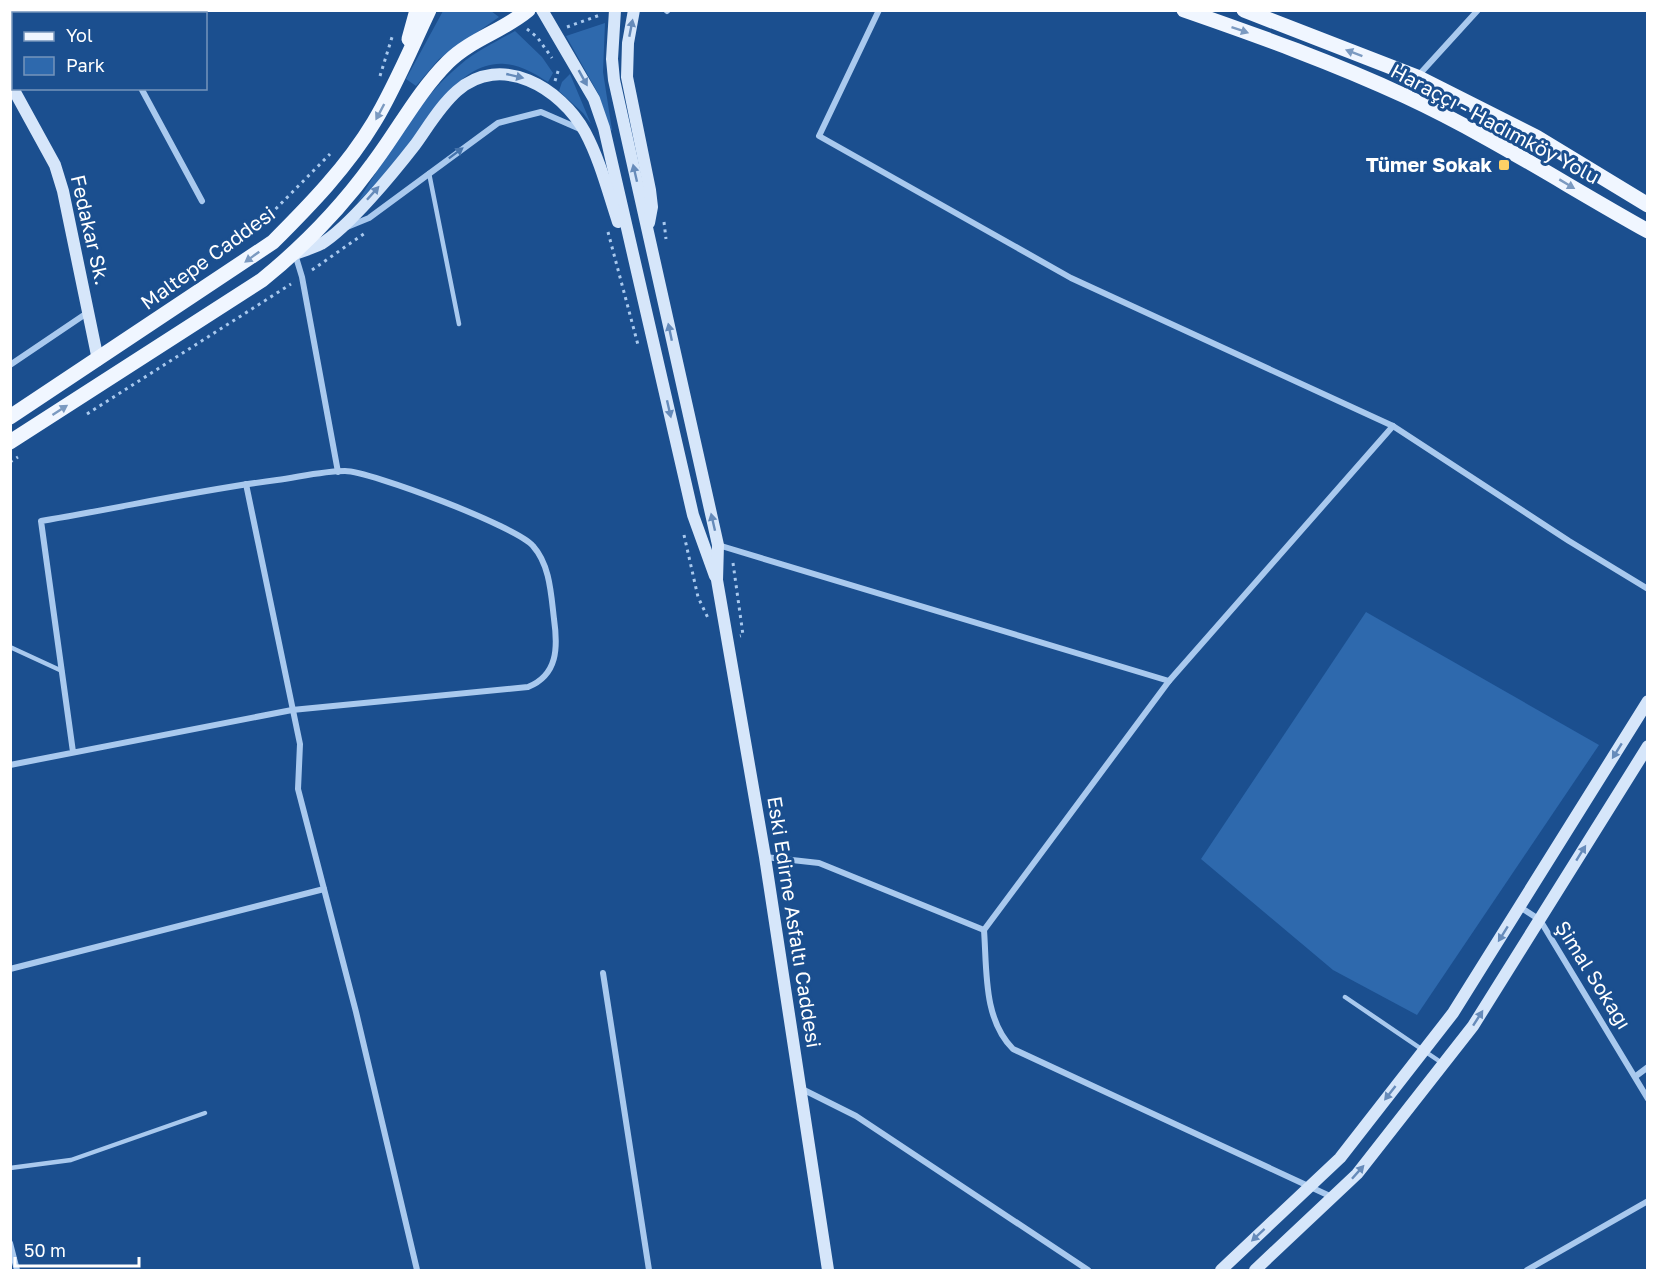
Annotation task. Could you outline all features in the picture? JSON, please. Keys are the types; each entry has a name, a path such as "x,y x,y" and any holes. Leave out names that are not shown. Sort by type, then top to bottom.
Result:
{"main road":[{"path":"406,60 411,25 417,10"},
{"name":"Maltepe Caddesi","path":"10,417 234,270 280,235 309,206 350,158 374,122 429,10"},
{"path":"542,10 594,99 604,128 693,515 717,580"},
{"path":"615,10 612,59 614,80 718,545 717,580"},
{"path":"634,10 628,43 627,77 652,207 648,230"},
{"name":"Haraççı - Hadımköy Yolu","path":"1184,10 1270,40 1405,96 1514,153 1647,231"},
{"name":"Haraççı - Hadımköy Yolu","path":"1244,10 1417,77 1536,137 1647,205"},
{"path":"10,442 262,280 295,254 324,226 374,164 403,117 449,61 478,39 522,15"},
{"path":"295,254 321,244 337,229 413,147 457,90 487,76 502,73 518,75 550,93 566,107 584,130 603,175 623,236 632,249"},
{"name":"Fedakar Sk.","path":"14,90 50,156 60,182 98,360"},
{"name":"Eski Edirne Asfaltı Caddesi","path":"717,580 765,857 828,1270"},
{"path":"1221,1270 1340,1158 1453,1012 1647,701"},
{"path":"1255,1270 1357,1174 1473,1026 1647,746"}],"street":[{"path":"879,10 819,136 1071,278 1394,426 1569,541 1647,589"},
{"path":"1405,96 1417,77 1478,10"},
{"path":"142,90 202,201"},
{"path":"337,229 369,218 498,123 516,116 541,112 584,130"},
{"path":"295,254 302,277 338,472"},
{"path":"10,365 88,313"},
{"path":"1333,1197 1013,1049 1002,1038 995,1024 989,998 984,930 1169,681 1394,426"},
{"path":"10,765 292,710 528,687 544,678 555,660 556,633 543,560 532,544 505,526 417,492 346,471 246,484 41,521 74,752"},
{"path":"246,484 300,744 298,789 417,1270"},
{"path":"718,545 1169,681"},
{"path":"765,857 819,863 984,930"},
{"path":"10,969 324,889"},
{"name":"Şimal Sokağı","path":"1520,907 1540,920 1636,1076 1647,1099"},
{"path":"603,973 649,1270"},
{"path":"1636,1076 1647,1067"},
{"path":"801,1089 856,1116 1088,1270"},
{"path":"1527,1270 1647,1201"},
{"path":"10,1244 17,1270"}],"lane":[{"path":"429,173 459,324"},
{"path":"10,647 62,671"},
{"path":"1345,997 1443,1064"},
{"path":"10,1168 70,1160 205,1113"}],"path":[{"path":"537,37 603,14"},
{"path":"522,15 560,70 550,93"},
{"path":"379,81 385,53 397,26"},
{"path":"240,244 333,151"},
{"path":"606,225 640,356"},
{"path":"81,417 302,277 368,231"},
{"path":"10,462 21,455"},
{"path":"682,528 699,597"}],"green space":[{"path":"443,11 491,11 499,17 439,59 416,86 406,79"},
{"path":"605,23 603,72 612,130 610,131 599,95 566,36"},
{"path":"515,31 542,57 553,73 548,82 528,70 505,64 489,65 474,71 448,93 395,162 357,203 403,130 444,79 479,51"},
{"path":"570,74 591,124 583,113 559,91 562,82"},
{"path":"1366,612 1599,745 1417,1015 1333,970 1201,859"}],"place":[{"name":"Tümer Sokak","path":"1504,165"}]}
